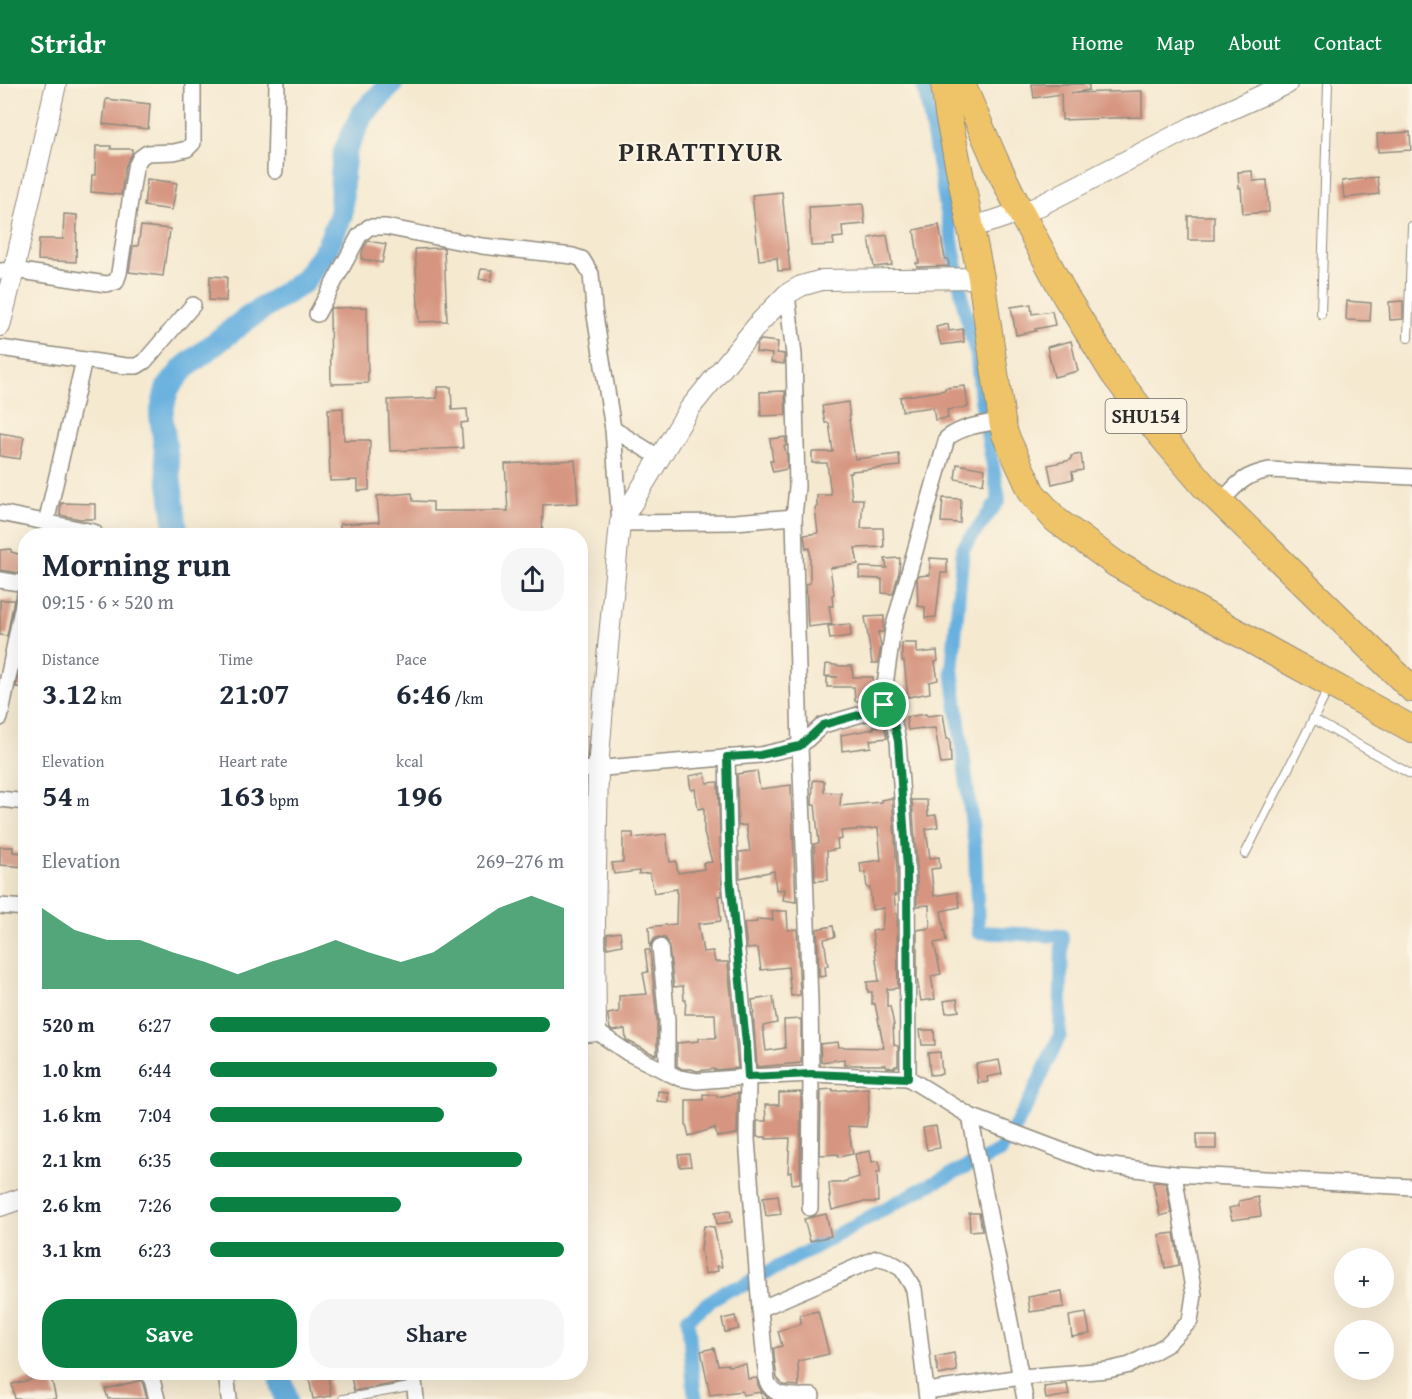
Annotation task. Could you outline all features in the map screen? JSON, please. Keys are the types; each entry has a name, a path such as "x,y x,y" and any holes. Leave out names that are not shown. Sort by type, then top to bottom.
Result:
{"highway":[{"path":"944,84 970,226 966,278 991,423 1005,434 1032,493 1056,520 1116,564 1412,729"},
{"name":"SHU154","path":"962,84 995,160 1028,209 1066,297 1113,373 1158,432 1205,487 1412,689"},
{"path":"978,84 1028,209 1107,334 1198,456 1230,492 1333,589 1412,669"}],"street":[{"path":"0,326 7,271 56,84"},
{"path":"7,271 106,284 116,282 135,168 140,158 147,153 174,152 187,149 193,143 193,84"},
{"path":"275,171 277,84"},
{"path":"970,226 987,224 1028,209 1194,126 1287,84"},
{"path":"317,314 359,236 369,227 386,227 482,246 573,256 582,259 591,274 594,309 613,429 621,523 606,657 589,769 595,921 588,1032 667,1073 697,1081 811,1074 908,1078 970,1116 1097,1164 1174,1174 1412,1187"},
{"path":"621,523 690,408 760,322 787,294 801,286 822,280 966,278"},
{"path":"787,294 794,355 797,487 794,517 810,1000 810,1208"},
{"path":"0,348 136,366 145,361 193,305"},
{"path":"46,522 84,360"},
{"path":"908,1078 907,868 898,741 892,715 884,705 884,692 893,629 947,438 966,428 991,423"},
{"path":"613,429 660,458"},
{"path":"1230,492 1252,474 1269,470 1412,477"},
{"path":"0,513 74,528"},
{"path":"621,523 735,522 794,517"},
{"path":"0,580 18,583"},
{"path":"0,718 18,629"},
{"path":"589,769 760,755 800,746 823,725 869,712 884,705"},
{"path":"727,757 730,878 746,1044 747,1139 767,1381 770,1389 776,1394 812,1396"},
{"path":"0,799 18,801"},
{"path":"0,906 18,907"},
{"path":"660,947 667,1020 667,1073"},
{"path":"970,1116 1025,1399"},
{"path":"760,1309 878,1258 902,1269 914,1289 927,1395 1021,1377 1108,1370 1130,1365 1166,1345 1190,1321 1194,1294 1174,1174"},
{"path":"0,1206 18,1200"},
{"path":"152,1380 157,1399"},
{"path":"227,1380 229,1399"}],"lane":[{"path":"1321,314 1328,84"},
{"path":"1408,338 1412,225"},
{"path":"1245,854 1331,684"},
{"path":"1313,719 1412,775"},
{"path":"343,1399 415,1386"}],"building":[{"path":"1032,84 1089,84 1089,90 1071,93 1142,91 1142,117 1062,120 1061,94 1034,98"},
{"path":"106,99 150,104 148,129 103,124"},
{"path":"1410,132 1411,150 1378,152 1377,134"},
{"path":"96,146 132,149 125,167 121,195 91,192 92,175 95,175"},
{"path":"1252,171 1253,181 1267,180 1269,212 1243,214 1238,172"},
{"path":"1377,177 1379,194 1344,198 1342,181"},
{"path":"147,179 177,183 172,210 144,206"},
{"path":"782,192 790,270 778,271 777,258 759,260 752,195"},
{"path":"863,204 865,224 842,226 843,237 833,238 834,245 811,246 809,207"},
{"path":"64,214 77,215 76,262 38,260 39,239 63,239"},
{"path":"1188,216 1214,216 1214,240 1188,240"},
{"path":"939,225 945,259 948,259 949,266 917,267 916,263 919,263 914,230"},
{"path":"141,226 170,229 163,276 129,272 133,246 138,246"},
{"path":"887,235 892,265 874,267 869,238"},
{"path":"368,241 386,244 382,263 361,259"},
{"path":"444,248 447,321 419,322 415,249"},
{"path":"481,269 493,270 491,281 479,279"},
{"path":"210,276 227,277 226,301 209,300"},
{"path":"1347,301 1371,303 1370,321 1346,320"},
{"path":"1403,301 1403,319 1390,320 1389,302"},
{"path":"1031,304 1032,314 1052,311 1055,325 1016,335 1011,307"},
{"path":"367,307 368,383 331,384 330,310 331,308"},
{"path":"948,324 949,331 963,329 964,342 941,345 936,327"},
{"path":"761,340 778,342 777,353 784,354 784,364 771,362 772,354 756,352 757,344"},
{"path":"1071,341 1078,371 1054,377 1047,347"},
{"path":"965,386 968,407 947,410 948,418 935,420 933,407 902,411 900,397"},
{"path":"437,387 451,387 452,410 467,409 468,422 461,423 463,448 390,451 388,400 437,398"},
{"path":"785,391 786,415 761,416 760,392"},
{"path":"848,402 855,459 899,454 900,466 849,473 852,499 863,499 861,528 883,528 884,547 855,548 858,564 830,568 834,594 832,595 833,606 829,606 832,624 808,627 806,584 810,583 810,548 806,549 804,535 818,533 815,508 817,507 817,495 831,495 827,463 812,463 812,452 833,452 829,423 825,423 822,406"},
{"path":"343,408 344,440 370,440 369,490 358,491 358,480 330,481 328,409"},
{"path":"0,433 24,437 20,459 0,456"},
{"path":"786,437 786,446 784,446 787,469 773,472 770,461 773,461 770,439"},
{"path":"1081,454 1083,470 1072,472 1073,479 1052,484 1048,465 1071,460 1071,456"},
{"path":"575,460 578,503 543,505 542,528 340,528 340,524 379,522 377,496 412,493 413,501 433,502 433,511 508,511 505,464"},
{"path":"957,464 985,469 983,484 955,479"},
{"path":"943,498 961,499 960,523 941,522"},
{"path":"61,503 95,504 95,519 60,515"},
{"path":"11,549 11,552 18,554 18,573 0,570 0,550"},
{"path":"900,558 893,594 882,593 882,579 859,578 860,567 887,568 885,559"},
{"path":"930,558 947,559 947,573 941,573 936,617 925,618 925,607 918,606 917,578 930,575"},
{"path":"0,600 14,600 7,636 0,635"},
{"path":"884,616 883,632 878,632 881,646 878,663 872,663 865,617"},
{"path":"850,624 851,636 830,639 828,626"},
{"path":"902,643 917,643 917,653 937,651 938,661 935,662 938,680 929,682 930,693 908,697 904,661 902,661"},
{"path":"826,664 852,666 853,677 873,677 873,687 870,688 871,700 855,701 854,687 827,687 827,677 838,677 825,676"},
{"path":"926,714 927,716 943,714 947,739 950,739 951,763 941,764 935,728 908,730 906,717"},
{"path":"884,725 887,738 870,740 871,747 842,751 841,735"},
{"path":"757,771 760,789 791,785 796,902 783,900 785,889 776,890 774,871 740,878 739,852 750,851 746,825 738,826 737,774"},
{"path":"705,773 707,783 718,782 722,896 718,896 721,921 698,924 703,952 713,951 715,962 728,962 738,1068 697,1071 677,1066 677,1043 699,1041 699,1038 716,1038 715,1014 685,1014 686,1000 684,1000 683,986 674,987 668,942 665,938 658,937 654,939 650,947 649,927 676,924 677,889 654,893 650,873 639,874 639,871 614,874 612,863 623,862 623,833 633,833 633,838 666,834 670,862 676,861 678,873 704,869 703,863 712,862 704,833 704,808 698,809 695,789 691,790 689,776"},
{"path":"813,780 824,781 824,792 841,793 840,806 881,802 881,800 892,798 897,868 897,895 894,895 897,914 898,988 887,989 887,1006 890,1006 894,1025 894,1045 898,1046 898,1066 895,1068 886,1067 886,1065 844,1065 844,1059 821,1062 820,1044 838,1042 839,1047 884,1048 875,1004 872,1004 872,992 868,992 867,982 879,981 872,931 882,929 884,908 872,910 870,888 867,888 865,872 861,873 860,863 881,860 878,828 841,831 842,839 837,840 838,849 827,851 828,880 815,881 814,844 819,843 815,805 812,805"},
{"path":"912,800 927,800 928,816 936,815 938,827 926,829 930,858 939,857 940,868 931,869 934,896 957,892 960,907 941,911 946,941 934,943 941,974 931,976 935,999 921,1001 917,979 917,930 930,928 929,905 917,906"},
{"path":"0,847 13,847 13,852 18,852 18,866 0,865"},
{"path":"772,911 787,911 788,930 797,929 800,995 791,996 788,967 761,970 758,948 747,949 744,923 757,922 757,919 773,920"},
{"path":"833,926 835,937 824,939 828,966 825,966 826,976 819,977 817,929"},
{"path":"620,932 622,945 607,948 607,934"},
{"path":"645,950 650,950 657,1020 657,1055 626,1040 625,1029 613,1031 610,1029 608,1016 608,1014 619,1012 619,996 647,994 643,973 648,972"},
{"path":"773,997 777,1023 763,1026 766,1051 785,1048 784,1020 801,1019 801,1063 757,1067 752,1000"},
{"path":"957,999 959,1011 946,1013 944,1001"},
{"path":"920,1030 934,1030 935,1045 922,1045"},
{"path":"940,1052 942,1074 930,1075 928,1053"},
{"path":"999,1060 1002,1074 987,1077 988,1082 978,1083 976,1064"},
{"path":"868,1088 869,1109 866,1127 848,1126 853,1154 838,1157 838,1154 820,1155 821,1090"},
{"path":"658,1091 668,1092 668,1102 657,1101"},
{"path":"801,1092 800,1183 792,1184 791,1172 788,1173 790,1138 757,1137 757,1121 766,1121 765,1105 779,1105 779,1093"},
{"path":"738,1093 737,1134 717,1137 715,1128 689,1136 686,1124 686,1100 703,1100 703,1094 717,1095 717,1097"},
{"path":"936,1126 940,1148 927,1150 923,1128"},
{"path":"1197,1134 1216,1134 1216,1149 1197,1149"},
{"path":"870,1151 872,1162 879,1161 878,1202 862,1202 832,1210 829,1183 840,1183 859,1177 855,1154"},
{"path":"689,1154 691,1166 680,1167 678,1155"},
{"path":"1153,1183 1166,1183 1171,1213 1160,1216"},
{"path":"778,1195 781,1214 766,1216 763,1197"},
{"path":"1258,1197 1261,1216 1232,1220 1229,1208 1239,1206 1239,1201"},
{"path":"730,1210 732,1222 717,1224 715,1212"},
{"path":"969,1213 979,1213 982,1230 970,1231"},
{"path":"826,1214 831,1236 810,1241 804,1219"},
{"path":"704,1226 714,1227 722,1267 717,1266 718,1271 705,1274 701,1249"},
{"path":"1174,1233 1179,1265 1165,1268 1159,1235"},
{"path":"1062,1291 1064,1307 1030,1312 1028,1297"},
{"path":"818,1311 829,1354 798,1361 799,1386 783,1385 777,1378 774,1356 774,1348 782,1346 778,1331 801,1324 800,1315"},
{"path":"1086,1313 1090,1334 1072,1337 1069,1316"},
{"path":"735,1316 739,1329 725,1332 722,1319"},
{"path":"714,1348 718,1365 746,1364 748,1379 757,1378 762,1392 769,1399 762,1399 761,1392 743,1395 742,1391 710,1395 701,1351"},
{"path":"954,1353 957,1371 939,1375 935,1357"},
{"path":"31,1380 52,1380 56,1399 15,1399 12,1384"},
{"path":"142,1380 147,1399 108,1399 105,1389"},
{"path":"309,1380 329,1380 331,1396 313,1399"},
{"path":"352,1380 404,1380 404,1382 354,1391"},
{"path":"1067,1384 1069,1395 1046,1399 1044,1387"}],"waterway":[{"path":"176,528 161,415 167,389 184,368 245,320 304,281 327,248 341,215 345,151 362,115 391,84"},
{"path":"696,1399 688,1318 724,1291 743,1286 927,1186 1001,1151 1030,1100 1060,1035 1062,936 978,932 975,847 952,670 963,548 999,500 981,399 977,357 964,307 923,84"},
{"path":"281,1380 286,1399"}],"district":[{"name":"PIRATTIYUR","path":"701,152"}],"route":[{"path":"884,705 892,715 898,741 907,868 908,1078 811,1074 748,1077 730,878 727,757 760,755 800,746 823,725 869,712 884,705"}]}
